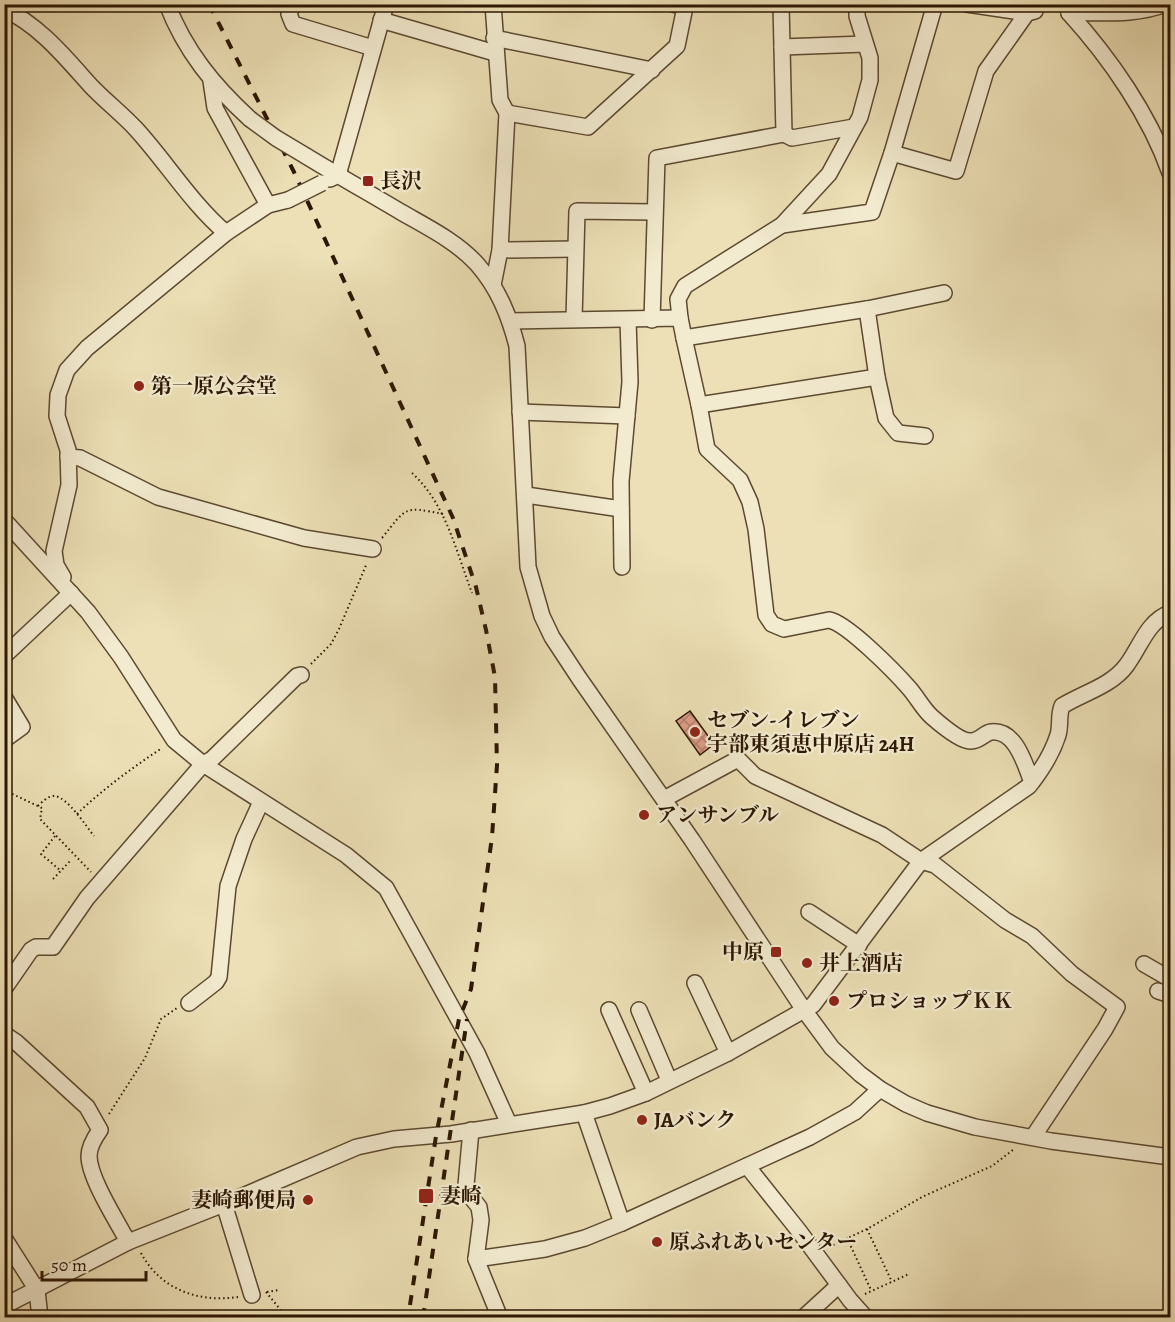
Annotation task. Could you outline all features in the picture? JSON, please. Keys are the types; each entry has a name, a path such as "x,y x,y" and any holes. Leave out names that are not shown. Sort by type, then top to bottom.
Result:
{"street":[{"path":"167,4 182,38 211,81 250,119 276,138 459,247 477,264 493,285 510,321 517,345 528,567 542,616 552,637 579,678 664,799 804,1010 832,1048 880,1089 927,1113 975,1127 1028,1137 1170,1157"},
{"path":"293,4 289,14 293,24 373,48"},
{"path":"71,593 56,565 54,551 69,485 68,457 57,416 58,395 67,370 87,348 226,233 268,205 288,200 338,175 386,4"},
{"path":"493,4 500,100 507,112 500,250 493,285"},
{"path":"507,112 588,127 677,46 685,7 673,4"},
{"path":"781,4 784,134"},
{"path":"857,4 857,16 870,58 870,80 860,117 829,174 782,225 685,286 678,299 707,449 740,480 750,502 759,552 763,600 766,615 772,624 784,629 829,620 836,621 848,629 910,688 930,715 948,730 969,742 976,741 989,732 1011,740 1017,747 1032,782"},
{"path":"782,225 872,212 892,153 935,4"},
{"path":"892,153 956,171 986,71 1031,12 968,4"},
{"path":"1165,4 1157,8 1133,11 1069,13 1093,39 1130,95 1162,150 1170,173"},
{"path":"4,9 33,27 59,50 92,87 136,129 210,219 226,233"},
{"path":"381,20 495,45 652,69"},
{"path":"782,47 865,44"},
{"path":"211,81 215,108 268,205"},
{"path":"652,320 657,158 784,134 792,138 854,127"},
{"path":"574,319 577,211 654,212"},
{"path":"500,250 575,249"},
{"path":"684,338 867,309 944,293"},
{"path":"867,309 877,377 886,418 898,433 925,436"},
{"path":"510,321 680,318"},
{"path":"622,567 621,481 630,382 628,320"},
{"path":"699,405 877,377"},
{"path":"520,412 627,416"},
{"path":"68,457 80,458 158,496 304,538 372,549"},
{"path":"525,495 621,509"},
{"path":"4,520 88,612 121,657 174,740 203,765 311,831 346,855 387,888 477,1053 509,1124"},
{"path":"4,656 71,593"},
{"path":"4,1306 131,1241 357,1147 394,1139 584,1113 610,1106 646,1093 728,1053 813,1005 921,861 1029,786 1040,772 1058,735 1062,706 1113,679 1126,667 1160,617 1170,613"},
{"path":"4,989 31,950 36,947 53,947 102,882 203,765 212,759 297,676 301,675"},
{"path":"4,697 22,727 4,740"},
{"path":"664,799 738,759 755,776 882,835 921,861 935,865 1005,920 1032,936 1072,974 1117,1007 1105,1029 1028,1137"},
{"path":"189,1003 216,982 219,977 228,886 244,839 261,802"},
{"path":"809,912 859,945"},
{"path":"1144,964 1170,979"},
{"path":"695,983 728,1053"},
{"path":"609,1010 646,1093"},
{"path":"639,1010 669,1080"},
{"path":"4,1034 87,1107 100,1130 89,1154 92,1170 131,1241"},
{"path":"476,1259 545,1249 585,1238 810,1137 855,1112 880,1089"},
{"path":"584,1113 622,1222"},
{"path":"471,1130 466,1185 471,1197 479,1207 481,1220 476,1259 500,1317"},
{"path":"747,1167 850,1300 866,1317"},
{"path":"224,1204 259,1294"},
{"path":"4,1238 38,1290 40,1317"},
{"path":"803,1317 839,1285"}],"path":[{"path":"412,473 421,481 443,514 472,593"},
{"path":"301,675 331,644 346,614 372,549 396,518 416,509 443,514"},
{"path":"77,814 128,771 174,740"},
{"path":"4,790 42,808 40,819 82,865 102,882"},
{"path":"38,806 44,800 56,796 77,814 94,836"},
{"path":"56,836 41,854 61,871"},
{"path":"54,879 71,860"},
{"path":"100,1130 145,1058 161,1019 172,1010 189,1003"},
{"path":"815,1253 867,1229 924,1196 992,1166 1028,1137"},
{"path":"867,1229 892,1282"},
{"path":"847,1238 872,1291"},
{"path":"131,1241 158,1275 168,1284 187,1294 206,1298 231,1298 279,1290"},
{"path":"850,1300 909,1274"},
{"path":"259,1294 287,1317"}],"building":[{"name":"セブン-イレブン 宇部東須恵中原店 24H","path":"690,711 714,744 700,755 676,721"}],"railway":[{"path":"209,4 294,172 453,518 476,587 495,677 497,765 492,837 471,989 459,1019 436,1136 408,1318"},
{"path":"423,1318 467,1019"}],"place":[{"name":"長沢","path":"368,181"},
{"name":"第一原公会堂","path":"139,386"},
{"name":"セブン-イレブン 宇部東須恵中原店 24H","path":"695,732"},
{"name":"アンサンブル","path":"644,815"},
{"name":"中原","path":"776,952"},
{"name":"井上酒店","path":"807,963"},
{"name":"プロショップＫＫ","path":"834,1001"},
{"name":"JAバンク","path":"642,1120"},
{"name":"妻崎","path":"426,1196"},
{"name":"妻崎郵便局","path":"308,1200"},
{"name":"原ふれあいセンター","path":"657,1242"}]}
